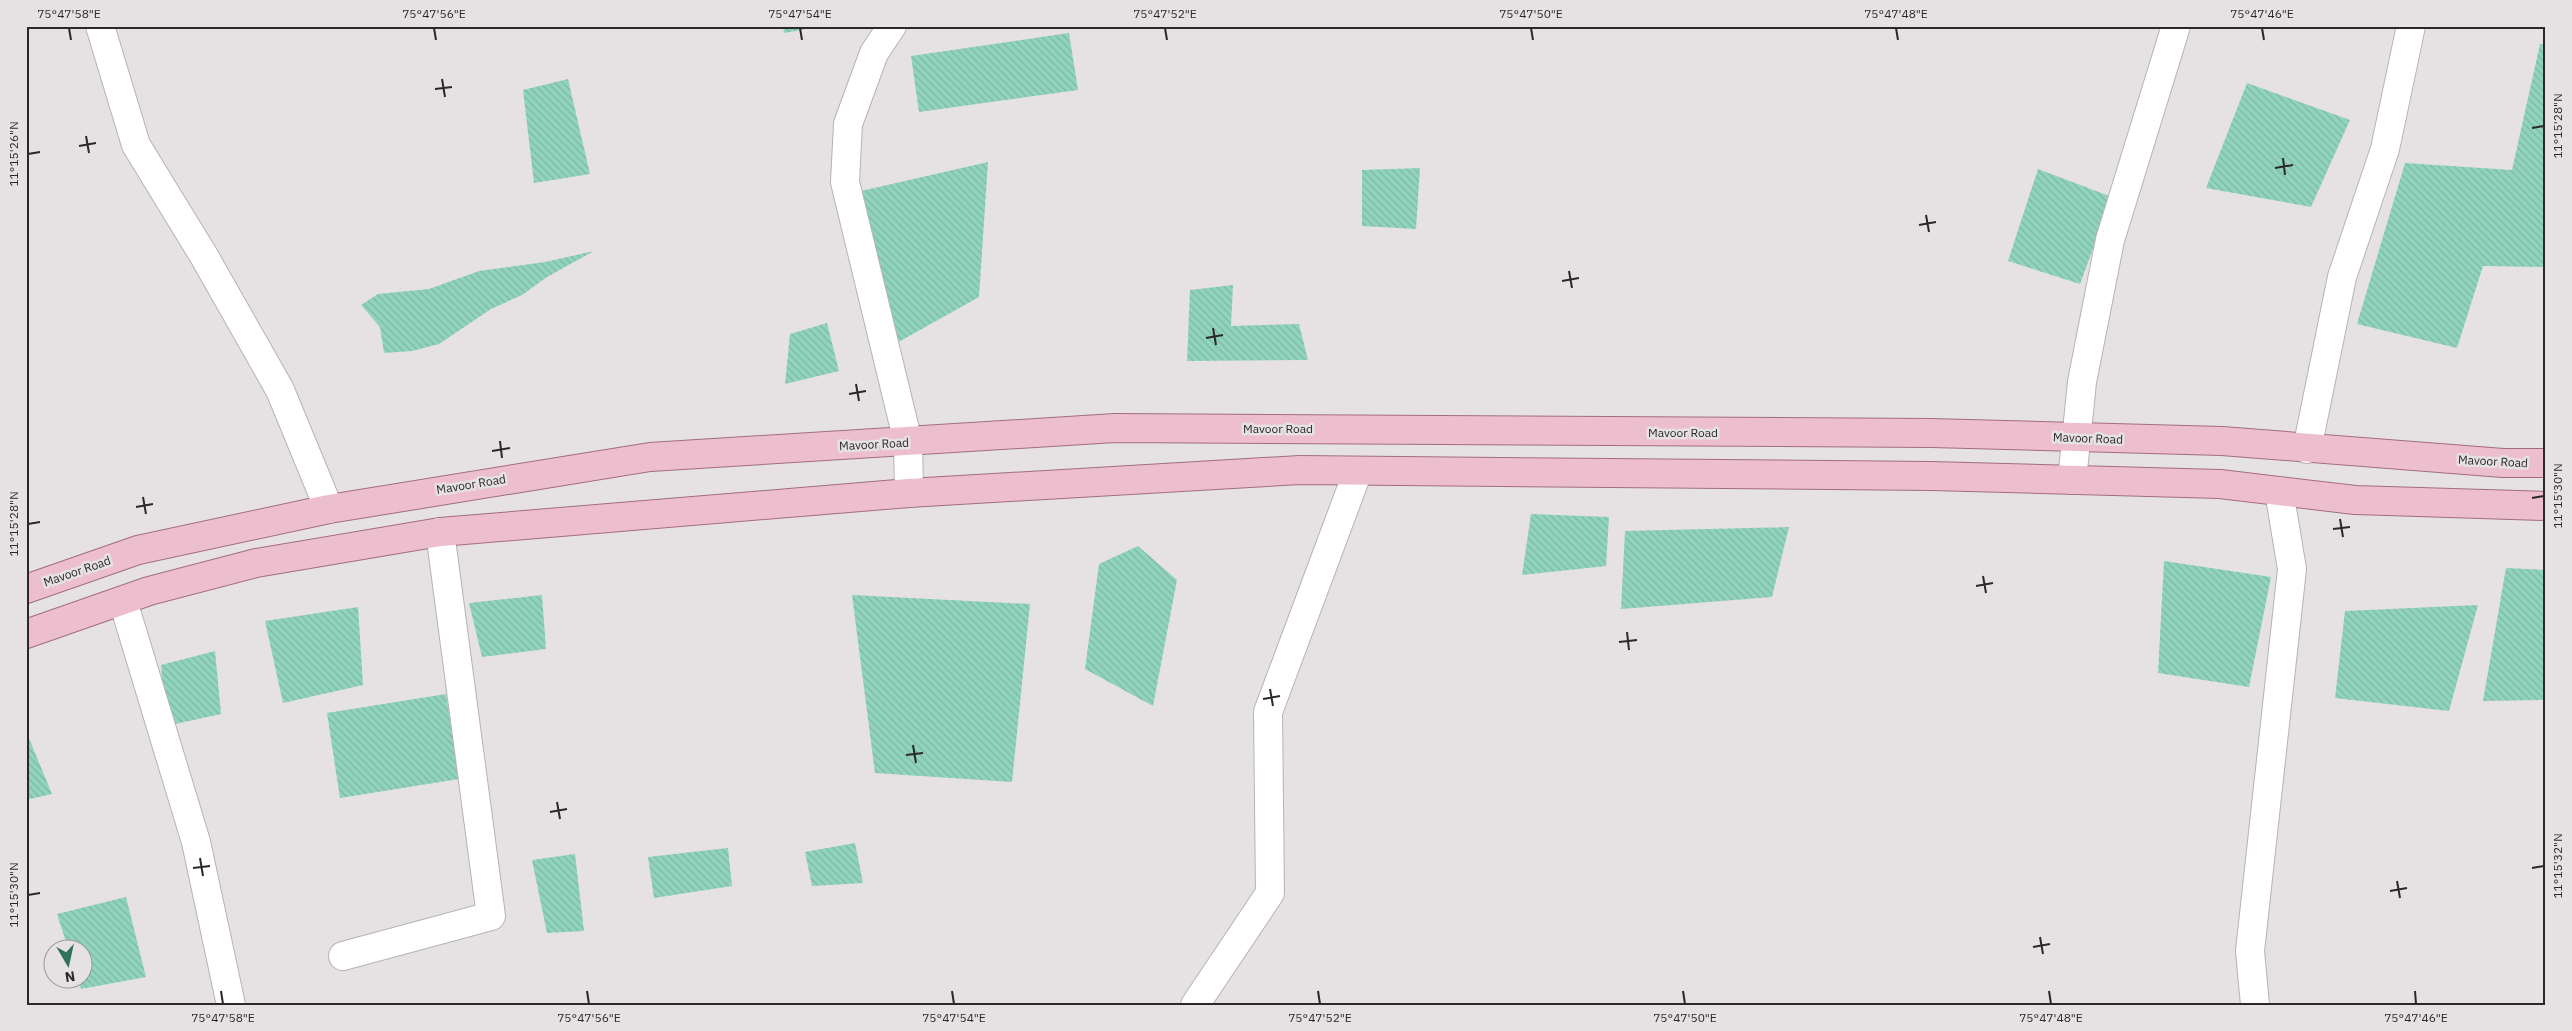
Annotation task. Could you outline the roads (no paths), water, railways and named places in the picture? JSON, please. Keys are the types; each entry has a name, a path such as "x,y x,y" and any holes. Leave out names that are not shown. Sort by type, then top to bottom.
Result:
{"main road":[{"name":"Mavoor Road","path":"26,589 138,550 329,509 650,457 1115,428 1931,433 2222,442 2503,463 2546,463"},
{"path":"26,634 149,591 256,563 440,532 909,494 1300,470 1931,476 2220,484 2355,500 2546,506"}],"street":[{"path":"100,26 136,144 204,256 280,390 329,509"},
{"path":"892,26 874,53 848,124 845,182 908,442 909,494"},
{"path":"2072,480 2082,382 2110,240 2176,26"},
{"path":"2307,449 2342,277 2385,149 2411,26"},
{"path":"1196,1005 1270,893 1268,712 1358,471"},
{"path":"2255,1005 2250,951 2292,569 2280,491"},
{"path":"343,956 490,916 440,532"},
{"path":"123,601 196,842 231,1005"}]}
